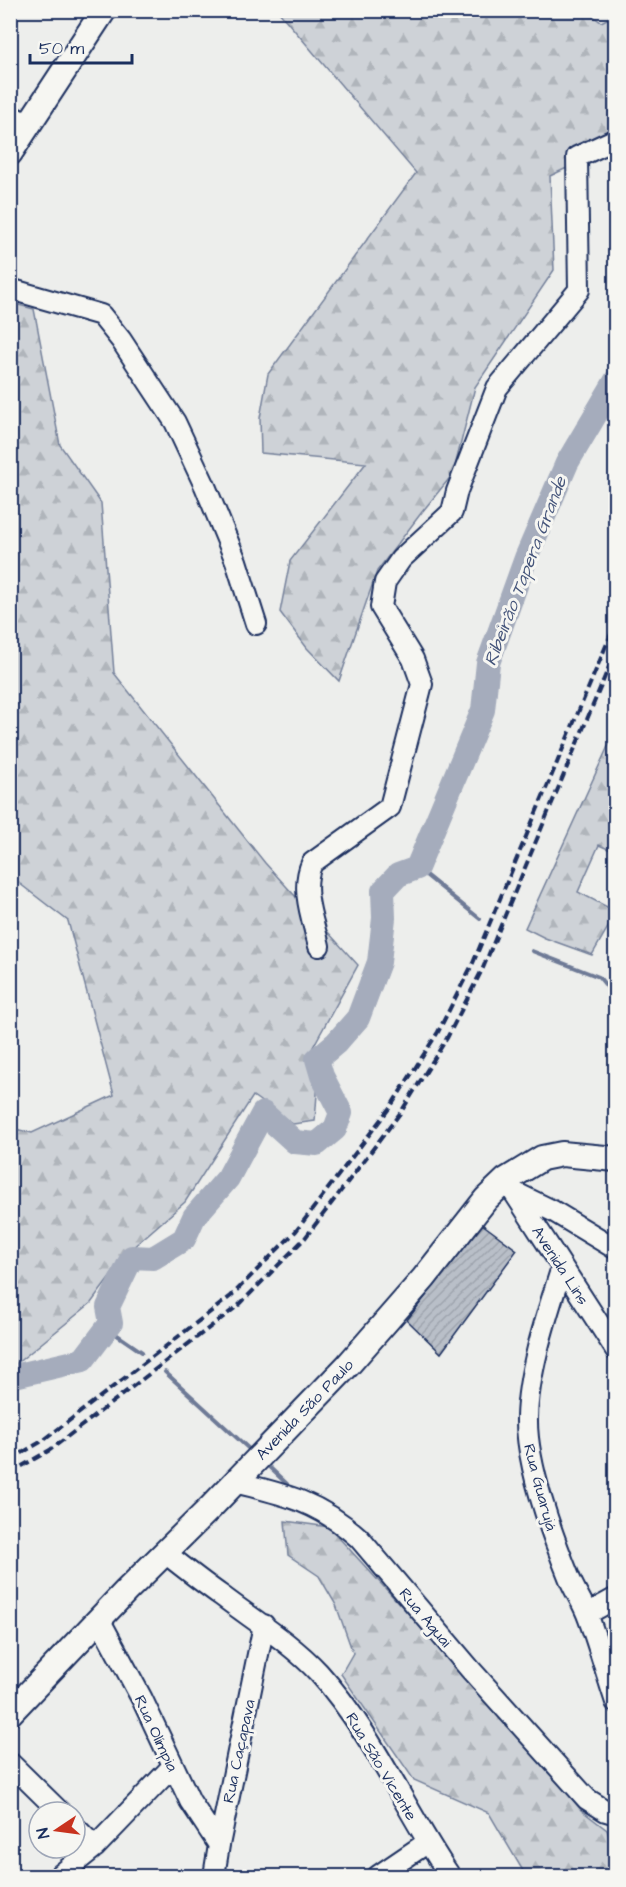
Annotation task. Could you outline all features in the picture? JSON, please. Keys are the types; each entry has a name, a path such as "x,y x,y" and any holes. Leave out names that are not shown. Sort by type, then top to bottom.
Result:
{"main road":[{"path":"10,153 20,120 104,10"},
{"name":"Avenida São Paulo","path":"10,1713 377,1334 486,1199 510,1186 542,1158 562,1154 615,1160"}],"street":[{"path":"319,946 306,890 306,875 312,864 390,807 422,684 413,659 381,607 385,582 401,559 452,512 457,491 497,388 579,290 577,157 615,139"},
{"path":"10,289 101,315 121,340 174,422 205,486 236,561 256,624"},
{"path":"510,1186 615,1249"},
{"name":"Avenida Lins","path":"510,1186 615,1350"},
{"name":"Rua Guarujá","path":"562,1267 546,1317 532,1378 528,1399 527,1435 537,1479 558,1547 587,1614 615,1701"},
{"name":"Rua Aguai","path":"234,1482 291,1496 317,1508 359,1538 470,1669 587,1799 615,1814"},
{"name":"Rua São Vicente","path":"164,1552 221,1596 264,1625 308,1662 337,1695 376,1750 443,1873"},
{"path":"587,1614 614,1603"},
{"name":"Rua Olímpia","path":"99,1620 142,1700 190,1801 219,1845"},
{"name":"Rua Caçapava","path":"214,1876 264,1625"},
{"path":"10,1763 48,1800"},
{"path":"59,1876 95,1847 173,1766"},
{"path":"87,1839 95,1847"},
{"path":"378,1876 428,1842"}],"green space":[{"path":"585,10 601,22 615,15 615,145 550,176 554,270 475,387 453,474 377,571 339,681 307,648 280,612 290,561 366,463 261,453 260,418 268,374 416,173 278,11"},
{"path":"11,303 34,309 60,445 101,503 114,673 265,863 358,965 307,1058 318,1080 315,1121 293,1124 253,1096 185,1202 131,1249 91,1303 11,1368 11,1128 32,1133 114,1095 68,921 11,877"},
{"path":"615,731 615,852 599,845 578,892 615,911 615,915 592,955 525,928"},
{"path":"285,1521 329,1527 517,1732 581,1810 607,1830 615,1853 615,1876 526,1876 489,1813 414,1780 341,1674 353,1653 336,1605 319,1576 288,1555"}],"building":[{"path":"482,1224 517,1250 441,1353 407,1320"}],"waterway":[{"name":"Ribeirão Tapera Grande","path":"10,1377 83,1360 111,1323 108,1307 132,1257 153,1258 184,1239 194,1217 228,1178 263,1113 295,1142 317,1144 335,1129 341,1113 322,1076 317,1059 336,1043 358,1018 379,962 384,918 383,891 398,875 417,868 483,710 488,663 526,558 567,463 616,380"},
{"path":"417,868 480,919"},
{"path":"532,951 599,977 616,998"},
{"path":"107,1328 142,1352"},
{"path":"165,1372 249,1449"},
{"path":"267,1465 287,1484"}],"railway":[{"path":"10,1460 44,1440 231,1296 296,1231 391,1106 438,1032 473,963 616,622"},
{"path":"10,1473 50,1450 239,1305 305,1238 401,1112 447,1038 483,968 616,650"}]}
